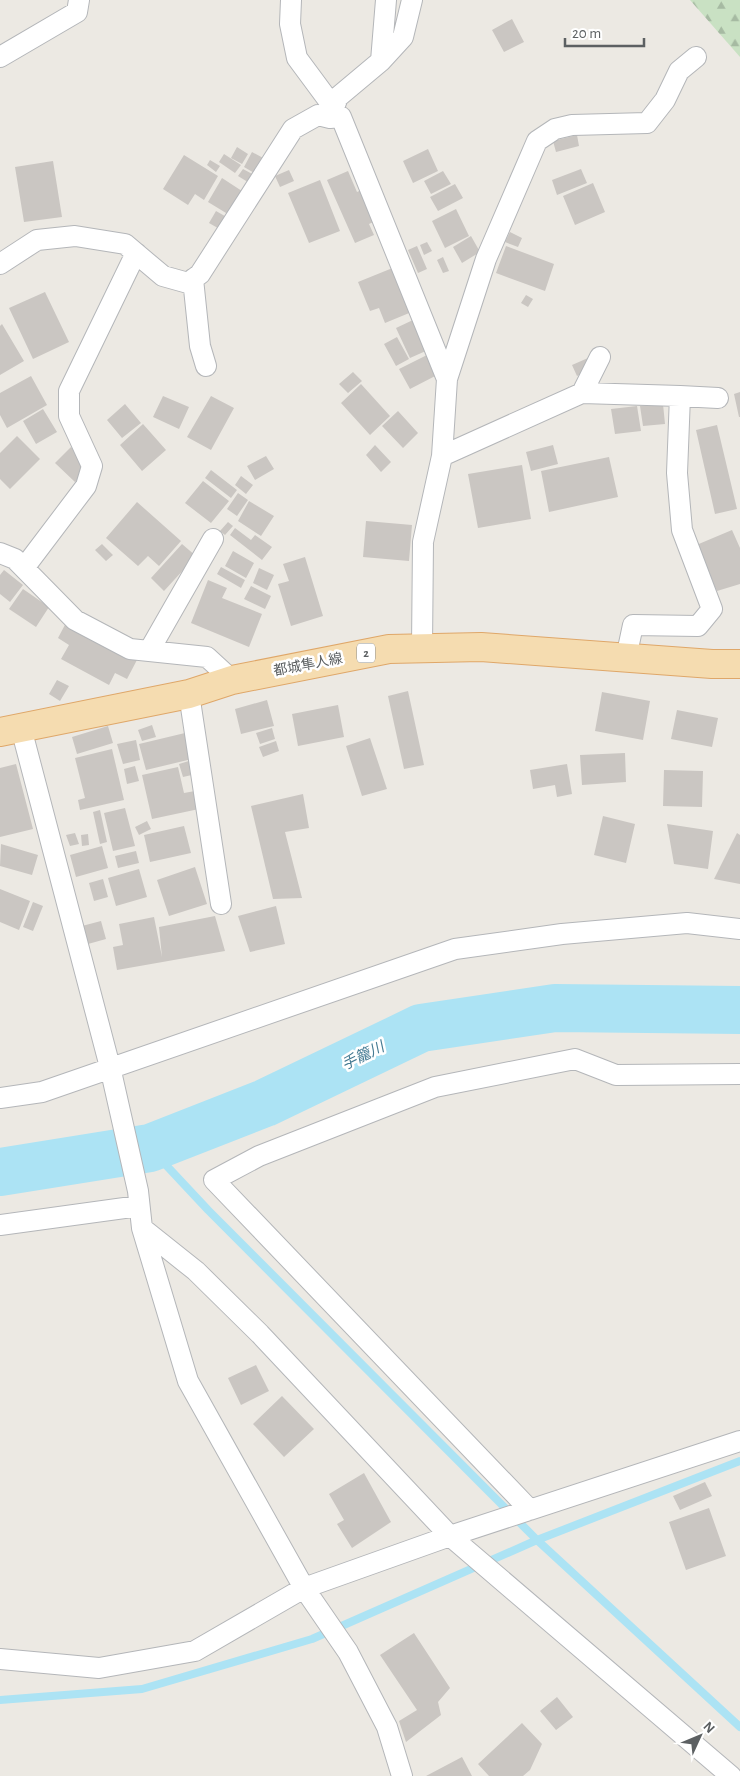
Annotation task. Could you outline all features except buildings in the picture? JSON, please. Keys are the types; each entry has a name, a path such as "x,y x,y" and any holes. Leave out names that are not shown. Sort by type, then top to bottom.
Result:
{"main road":[{"name":"都城隼人線","path":"10,730 189,694 232,680 390,649 481,646 712,664 740,664"}],"street":[{"path":"0,58 77,12 79,0"},
{"path":"291,0 290,24 297,58 332,113"},
{"path":"381,61 386,0"},
{"path":"332,113 338,97 381,61 403,37 412,0"},
{"path":"422,647 423,542 442,456 447,379 486,259 537,141 555,129 572,125 647,123 665,100 679,72 696,57"},
{"path":"0,264 37,240 76,236 125,244 162,276 188,283 200,274 293,129 318,115 332,113 341,117 447,379"},
{"path":"24,568 86,486 92,466 69,416 69,391 136,253"},
{"path":"193,279 200,346 206,366"},
{"path":"582,393 600,357"},
{"path":"442,456 582,393 718,398"},
{"path":"626,658 633,625 698,626 712,609 682,530 676,473 680,396"},
{"path":"150,651 212,539"},
{"path":"0,553 15,559 76,620 130,649 207,657 232,680"},
{"path":"189,694 221,904"},
{"path":"10,730 110,1067 138,1199 142,1228 188,1381 304,1588 342,1645 387,1727 402,1776"},
{"path":"0,1098 42,1092 110,1067 153,1055 269,1011 455,949 562,934 687,923 740,929"},
{"path":"530,1510 214,1180 259,1156 435,1086 575,1059 616,1075 740,1074"},
{"path":"0,1225 138,1199"},
{"path":"142,1228 196,1270 260,1334 450,1536 730,1776"},
{"path":"0,1660 99,1668 195,1650 304,1588 450,1536 740,1441"}],"green space":[{"path":"690,0 740,0 740,57"}],"waterway":[{"name":"手籠川","path":"0,1172 150,1148 265,1103 421,1028 555,1008 740,1010"},
{"path":"150,1148 208,1210 537,1540 740,1727"},
{"path":"0,1700 142,1689 312,1639 537,1540 740,1461"}]}
